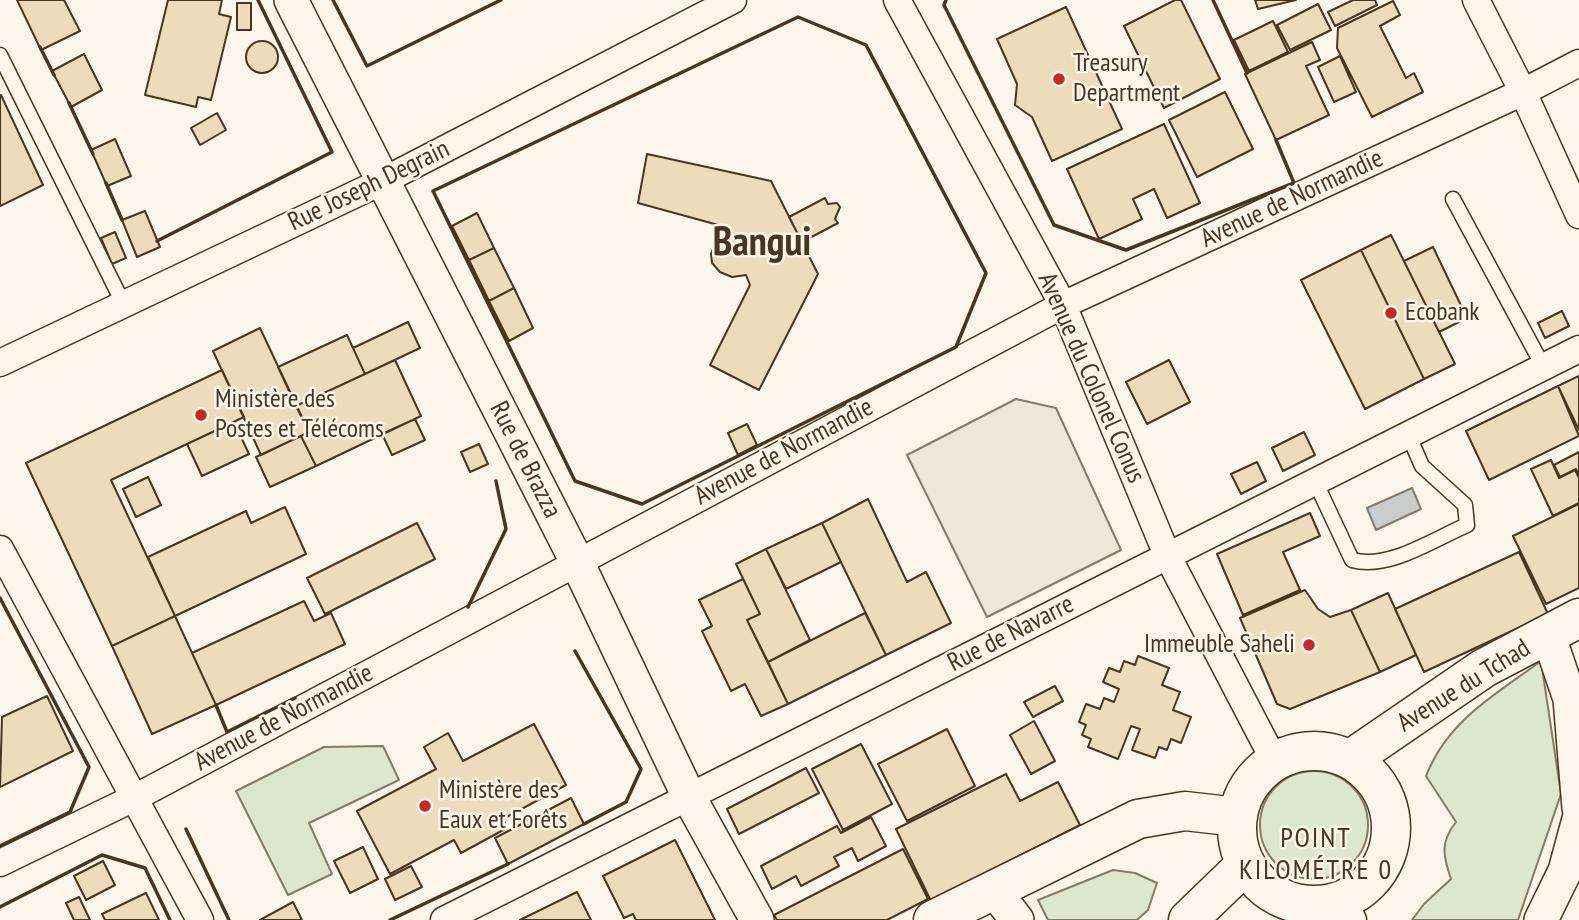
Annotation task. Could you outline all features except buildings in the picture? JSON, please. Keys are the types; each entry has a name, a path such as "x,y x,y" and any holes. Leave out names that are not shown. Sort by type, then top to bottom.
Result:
{"main road":[{"name":"Avenue du Tchad","path":"1351,759 1484,668 1564,626"},
{"path":"1313,750 1351,759 1374,778 1388,803 1392,832 1385,861 1348,910 1306,913 1281,900 1261,885 1245,865 1238,841 1238,817 1250,785 1275,762 1313,750"},
{"path":"933,920 1138,819 1185,811 1238,817"},
{"path":"1188,920 1245,865"}],"street":[{"name":"Rue de Brazza","path":"291,0 577,562 689,797 757,920"},
{"name":"Rue Joseph Degrain","path":"0,363 382,182 733,0"},
{"name":"Avenue du Colonel Conus","path":"897,0 1063,305 1167,555 1275,762"},
{"path":"1476,0 1523,92 1579,215"},
{"name":"Avenue de Normandie","path":"0,863 136,797 1063,305 1523,92 1579,63"},
{"name":"Rue de Navarre","path":"444,920 1579,349"},
{"path":"0,549 201,920"},
{"path":"1564,626 1579,808"},
{"path":"1541,920 1565,871 1579,819"},
{"path":"993,889 1017,920"}],"lane":[{"path":"0,55 123,303"},
{"path":"1453,199 1543,366"},
{"path":"1315,481 1352,560 1368,564 1387,560 1467,525 1465,505 1422,466 1408,434"}],"green space":[{"path":"1541,661 1561,794 1518,920 1412,920 1424,904 1451,879 1444,849 1447,836 1456,822 1426,776 1435,756 1474,710"},
{"path":"383,746 399,780 309,823 332,874 288,895 236,791 324,747"},
{"path":"1314,771 1335,775 1353,786 1364,804 1368,825 1364,846 1353,864 1335,875 1314,879 1293,875 1275,864 1264,846 1260,825 1264,804 1275,786 1293,775"},
{"path":"1113,870 1135,873 1157,883 1148,910 1137,920 1048,920 1038,900"}],"shaded area":[{"path":"1016,399 1056,408 1121,550 987,617 907,455"},
{"path":"1412,488 1421,509 1376,530 1367,508"}],"wall":[{"path":"157,241 332,152 258,0"},
{"path":"333,0 367,66 501,0"},
{"path":"946,0 944,5 1054,225 1126,250 1294,183 1276,140"},
{"path":"1213,0 1247,73"},
{"path":"798,17 866,45 986,273 956,347 642,504 575,481 433,191 798,17"},
{"path":"40,47 54,75"},
{"path":"69,103 93,154"},
{"path":"106,183 122,220"},
{"path":"468,607 506,529 496,481"},
{"path":"0,598 89,767 70,812 0,846"},
{"path":"575,651 641,769 626,802 584,824"},
{"path":"216,705 227,732 295,698"},
{"path":"186,829 229,920"},
{"path":"0,907 102,855 145,868 170,920"},
{"path":"390,920 508,864"}],"place":[{"name":"Treasury Department","path":"1059,79"},
{"name":"Ecobank","path":"1391,313"},
{"name":"Ministère des Postes et Télécoms","path":"201,415"},
{"name":"Immeuble Saheli","path":"1309,645"},
{"name":"Ministère des Eaux et Forêts","path":"425,806"}],"district":[{"name":"Bangui","path":"762,244"},
{"name":"POINT KILOMÉTRE 0","path":"1316,855"}]}
